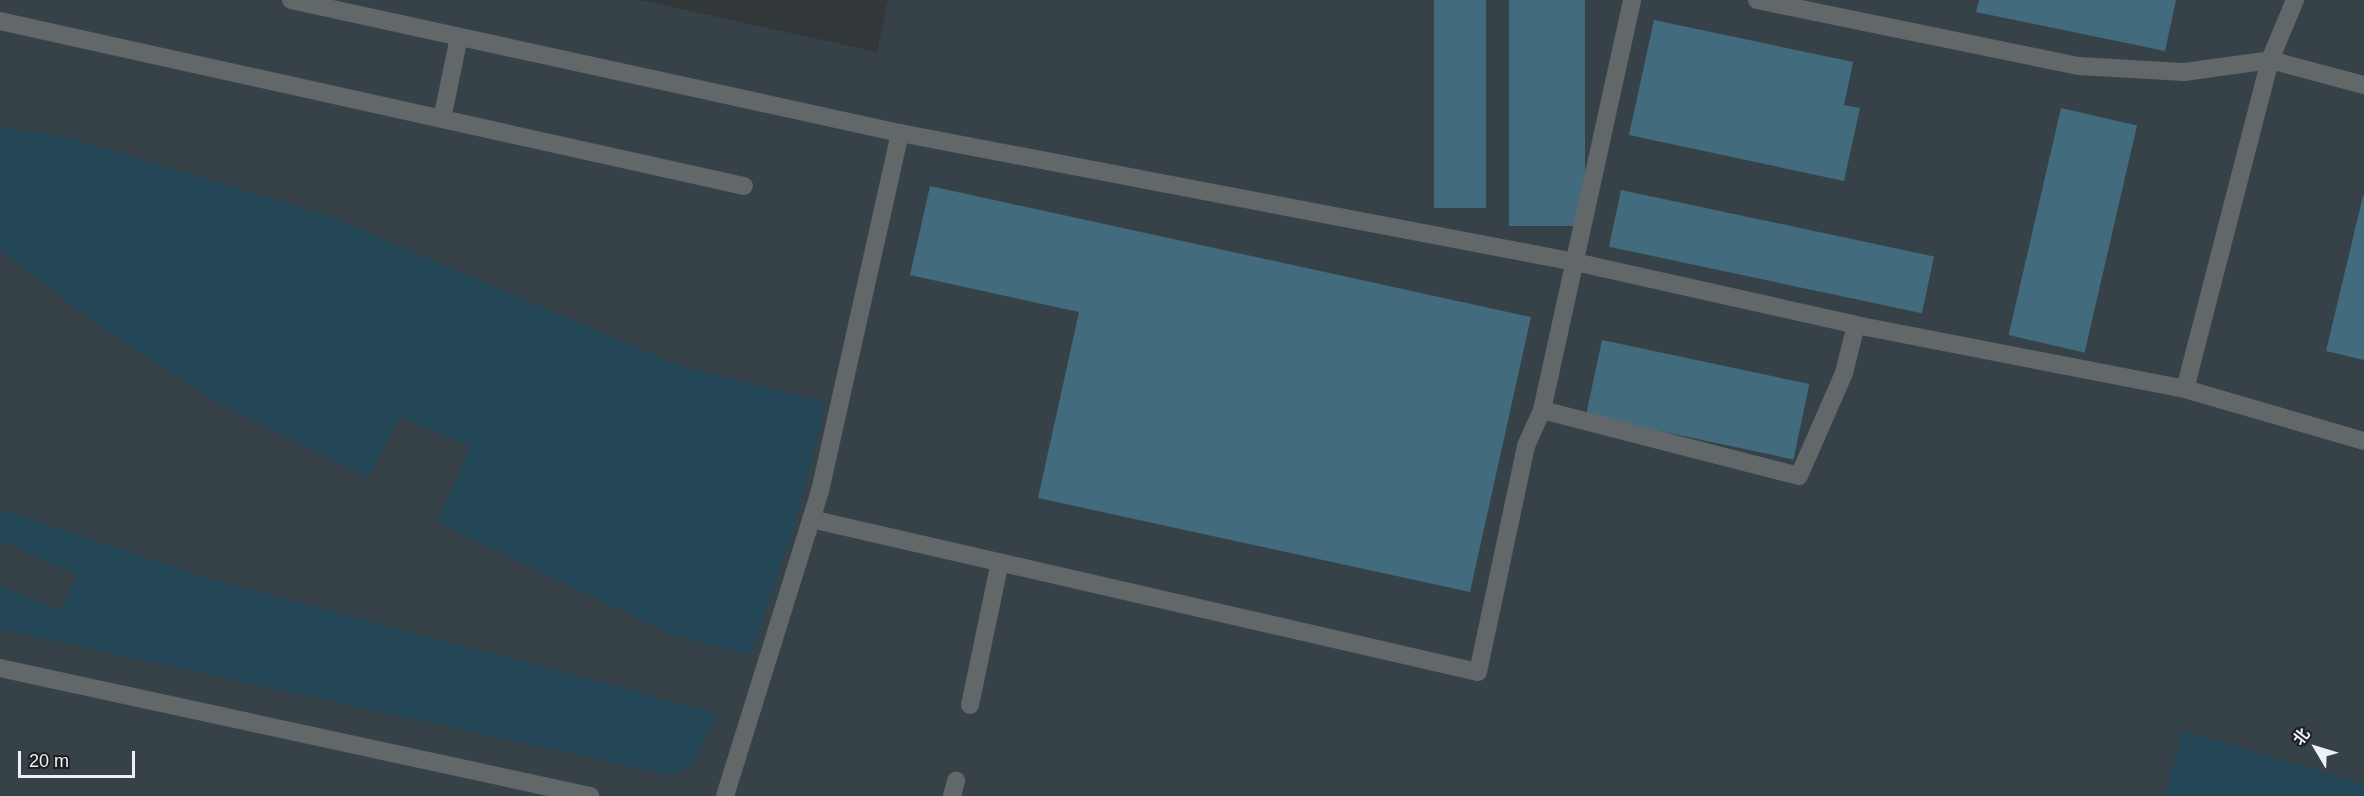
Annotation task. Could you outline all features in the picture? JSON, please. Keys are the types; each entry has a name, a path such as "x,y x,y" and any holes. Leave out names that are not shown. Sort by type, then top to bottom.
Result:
{"street":[{"path":"291,0 900,133 1575,262 1856,326 2185,389 2364,441"},
{"path":"811,519 1478,672 1526,446 1542,410 1632,0"},
{"path":"1757,0 2078,66 2184,72 2270,60 2364,85"},
{"path":"2185,389 2270,60 2295,0"},
{"path":"0,21 744,186"},
{"path":"442,119 459,37"},
{"path":"725,796 811,519 900,133"},
{"path":"1542,410 1799,476 1844,373 1856,326"},
{"path":"970,705 1000,562"},
{"path":"0,668 590,796"}],"shaded area":[{"path":"0,0 640,0 877,52 888,0 2364,0 2364,796 0,796"},
{"path":"0,128 63,136 329,216 680,366 827,403 795,523 751,655 672,635 437,522 471,446 400,417 368,478 218,403 106,331 0,250"},
{"path":"0,509 217,581 717,713 693,764 670,775 0,629 0,585 60,611 77,575 0,540"},
{"path":"2183,731 2364,784 2364,796 2164,796"}],"building":[{"path":"1434,0 1486,0 1486,208 1434,208"},
{"path":"1509,0 1585,0 1585,226 1509,226"},
{"path":"1979,0 2176,0 2165,51 1976,12"},
{"path":"1654,20 1853,62 1844,105 1860,108 1844,181 1629,135"},
{"path":"2061,108 2137,126 2085,353 2009,335"},
{"path":"930,186 1531,317 1470,592 1038,498 1079,312 910,275"},
{"path":"1621,190 1934,257 1922,313 1609,247"},
{"path":"2364,196 2364,360 2326,351"},
{"path":"1602,340 1809,384 1793,459 1586,415"}]}
